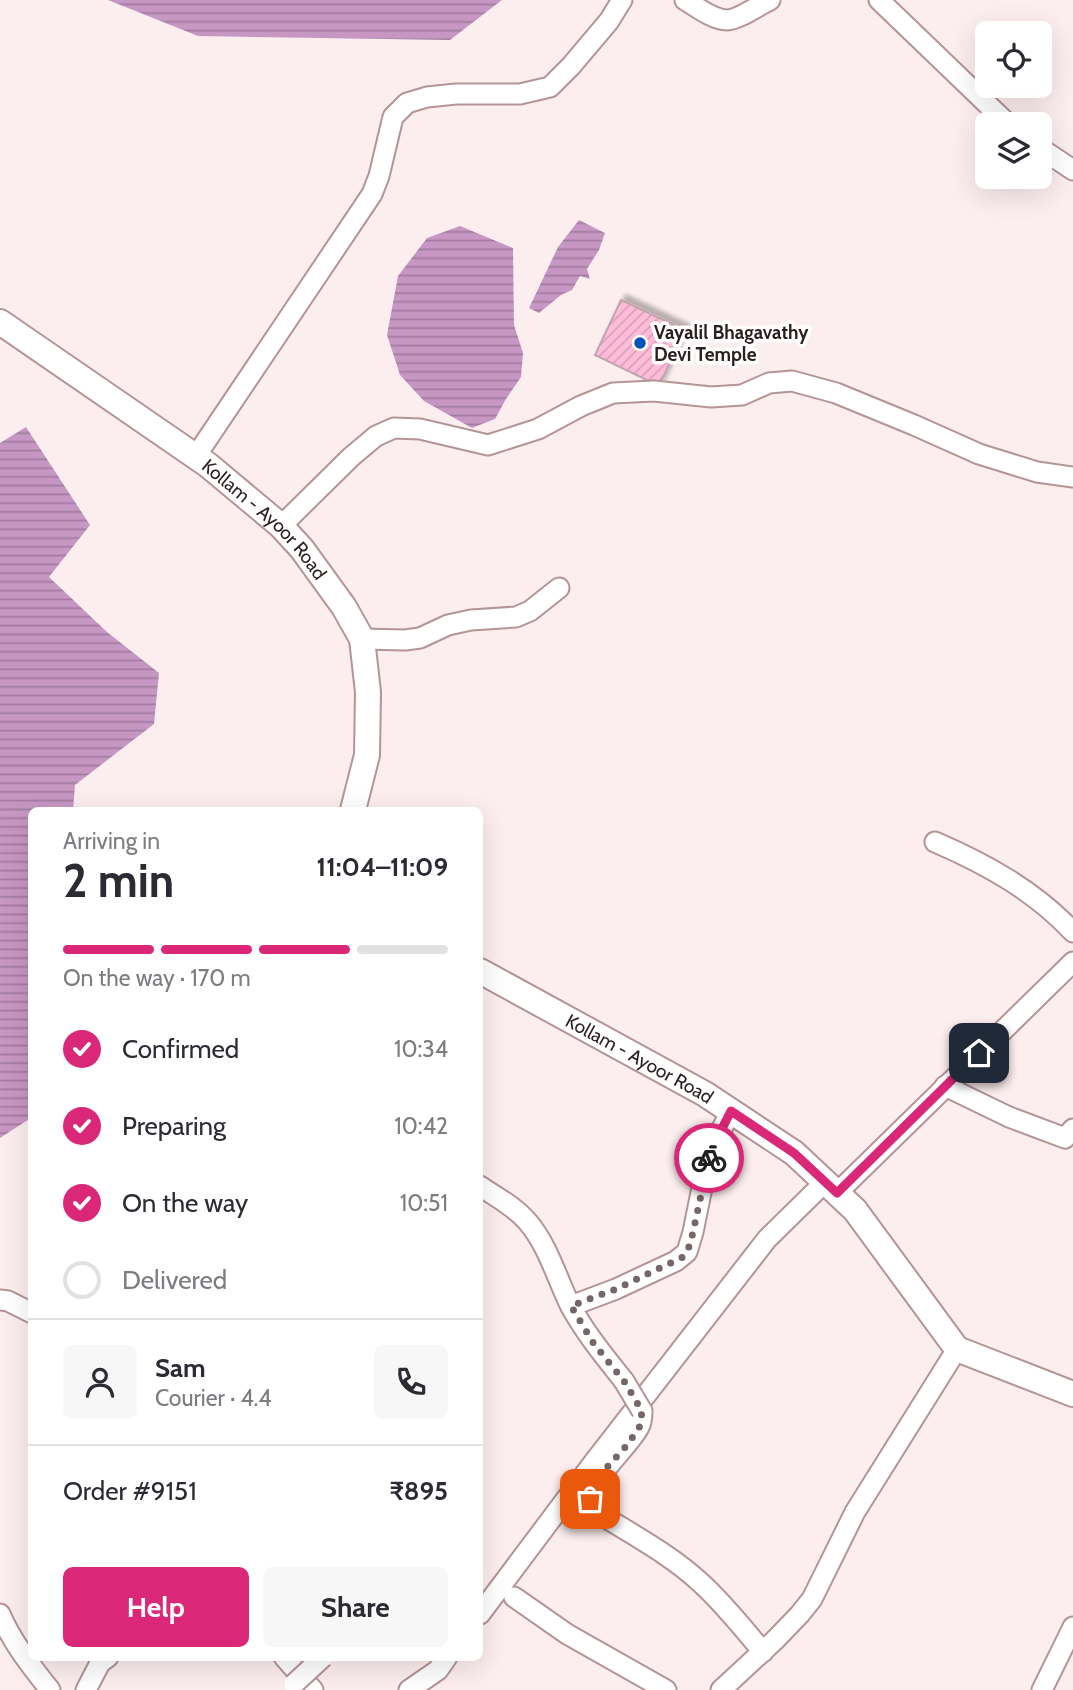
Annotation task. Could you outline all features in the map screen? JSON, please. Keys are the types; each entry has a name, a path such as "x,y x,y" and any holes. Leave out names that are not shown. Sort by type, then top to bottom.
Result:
{"main road":[{"name":"Kollam - Ayoor Road","path":"0,323 196,456 281,526 302,548 337,597 362,639 368,692 367,755 354,807"},
{"name":"Kollam - Ayoor Road","path":"483,973 705,1094 794,1153 855,1210 957,1349"},
{"path":"957,1349 1073,1394"}],"street":[{"path":"196,456 372,194 393,117 407,103 427,97 456,93 520,94 550,87 609,21 622,0"},
{"path":"685,0 709,15 727,20 743,15 770,0"},
{"path":"879,0 996,112"},
{"path":"1052,156 1073,170"},
{"path":"281,526 351,457 376,436 394,428 420,429 488,445 538,429 581,406 613,393 654,391 711,397 741,395 769,383 792,381 836,393 979,454 1037,472 1073,477"},
{"path":"362,639 420,638 447,625 471,620 516,617 530,611 559,588"},
{"path":"935,842 964,854 1036,897 1073,932"},
{"path":"483,1610 767,1239 831,1187 945,1086 1073,962"},
{"path":"945,1086 1009,1117 1065,1138 1073,1129"},
{"path":"571,1306 616,1289 676,1261 687,1252 708,1159 731,1111"},
{"path":"483,1188 511,1206 537,1234 571,1306 594,1344 624,1381 642,1411 640,1426 600,1475 590,1499 591,1505 598,1513 677,1564 701,1583 738,1621 763,1652"},
{"path":"0,1300 28,1311"},
{"path":"721,1690 763,1652 812,1599 855,1512 957,1349"},
{"path":"514,1597 567,1634 666,1690"},
{"path":"0,1614 24,1657 50,1690"},
{"path":"1042,1690 1073,1627"},
{"path":"86,1690 103,1661"},
{"path":"286,1661 298,1688 320,1661"},
{"path":"409,1690 438,1670 444,1661"}],"shaded area":[{"path":"108,0 502,0 450,40 198,36"},
{"path":"579,220 605,233 599,250 587,269 590,279 580,276 572,290 561,295 539,313 529,308 558,247"},
{"path":"460,226 513,248 514,325 523,353 521,377 495,419 472,428 424,401 400,375 387,335 398,276 427,238"},
{"path":"26,427 90,525 49,577 107,632 159,673 154,724 75,785 73,807 28,807 28,1120 0,1138 0,443"}],"building":[{"name":"Vayalil Bhagavathy Devi Temple","path":"621,300 685,330 659,386 595,355"}],"way so far":[{"path":"590,1499 600,1475 640,1426 642,1411 624,1381 594,1344 571,1306 616,1289 683,1257 690,1245 709,1158"}],"place":[{"name":"Vayalil Bhagavathy Devi Temple","path":"640,343"}],"route":[{"path":"709,1158 731,1111 794,1153 837,1193 979,1053"}]}
